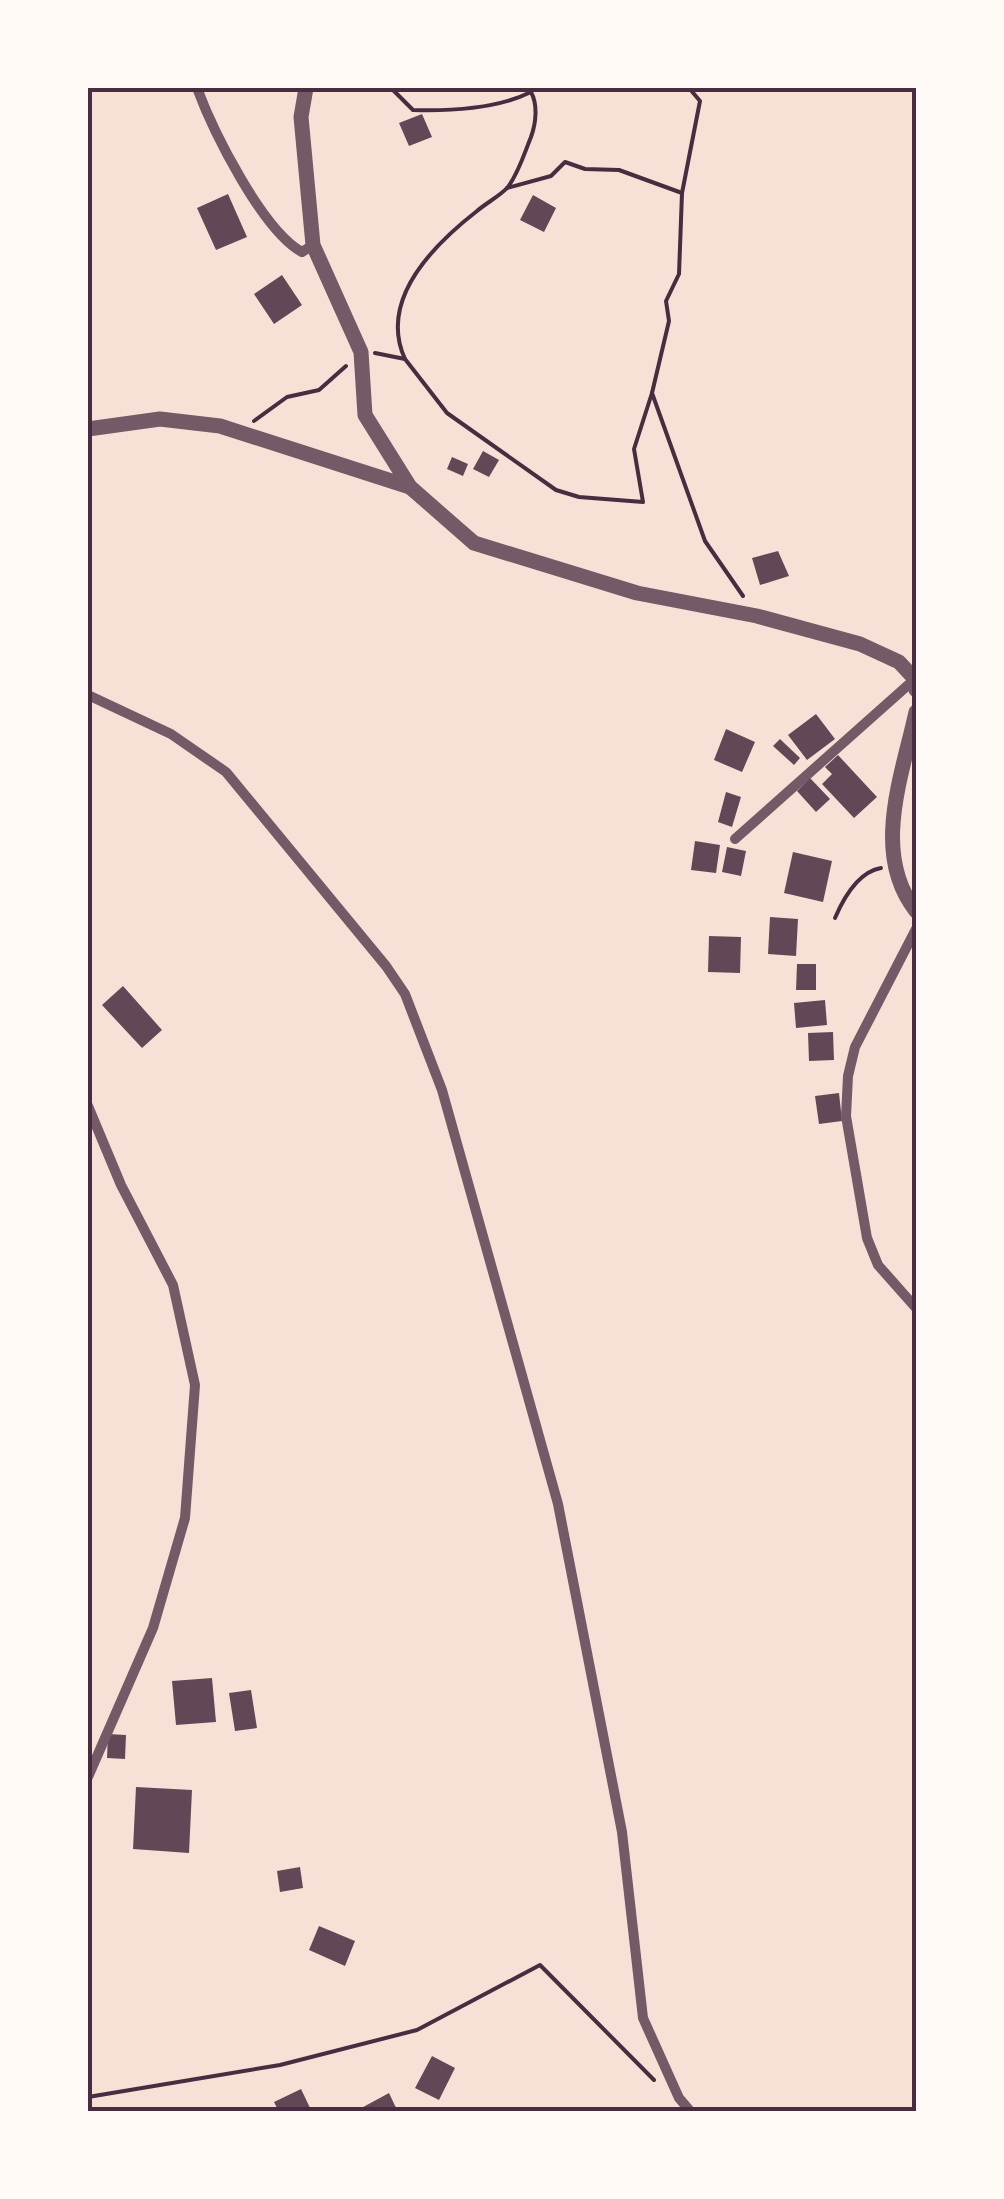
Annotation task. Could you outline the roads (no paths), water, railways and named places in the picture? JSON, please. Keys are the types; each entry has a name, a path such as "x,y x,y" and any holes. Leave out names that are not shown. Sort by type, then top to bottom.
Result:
{"street":[{"path":"197,88 231,162 282,237 302,252 312,245"},
{"path":"306,88 301,117 312,245 361,352 365,415 410,487 474,542 637,593 757,616 860,644 898,662 916,682 735,839"},
{"path":"88,429 160,419 220,426 410,487"},
{"path":"88,696 171,734 226,772 386,966 412,1012 442,1090 558,1504 622,1832 644,2018 679,2098 691,2112"},
{"path":"916,712 893,814 893,859 902,892 916,911"},
{"path":"916,930 855,1047 848,1076 846,1116 867,1238 878,1265 916,1308"},
{"path":"88,1106 121,1185 172,1285 194,1385 185,1518 153,1628 88,1777"}]}
